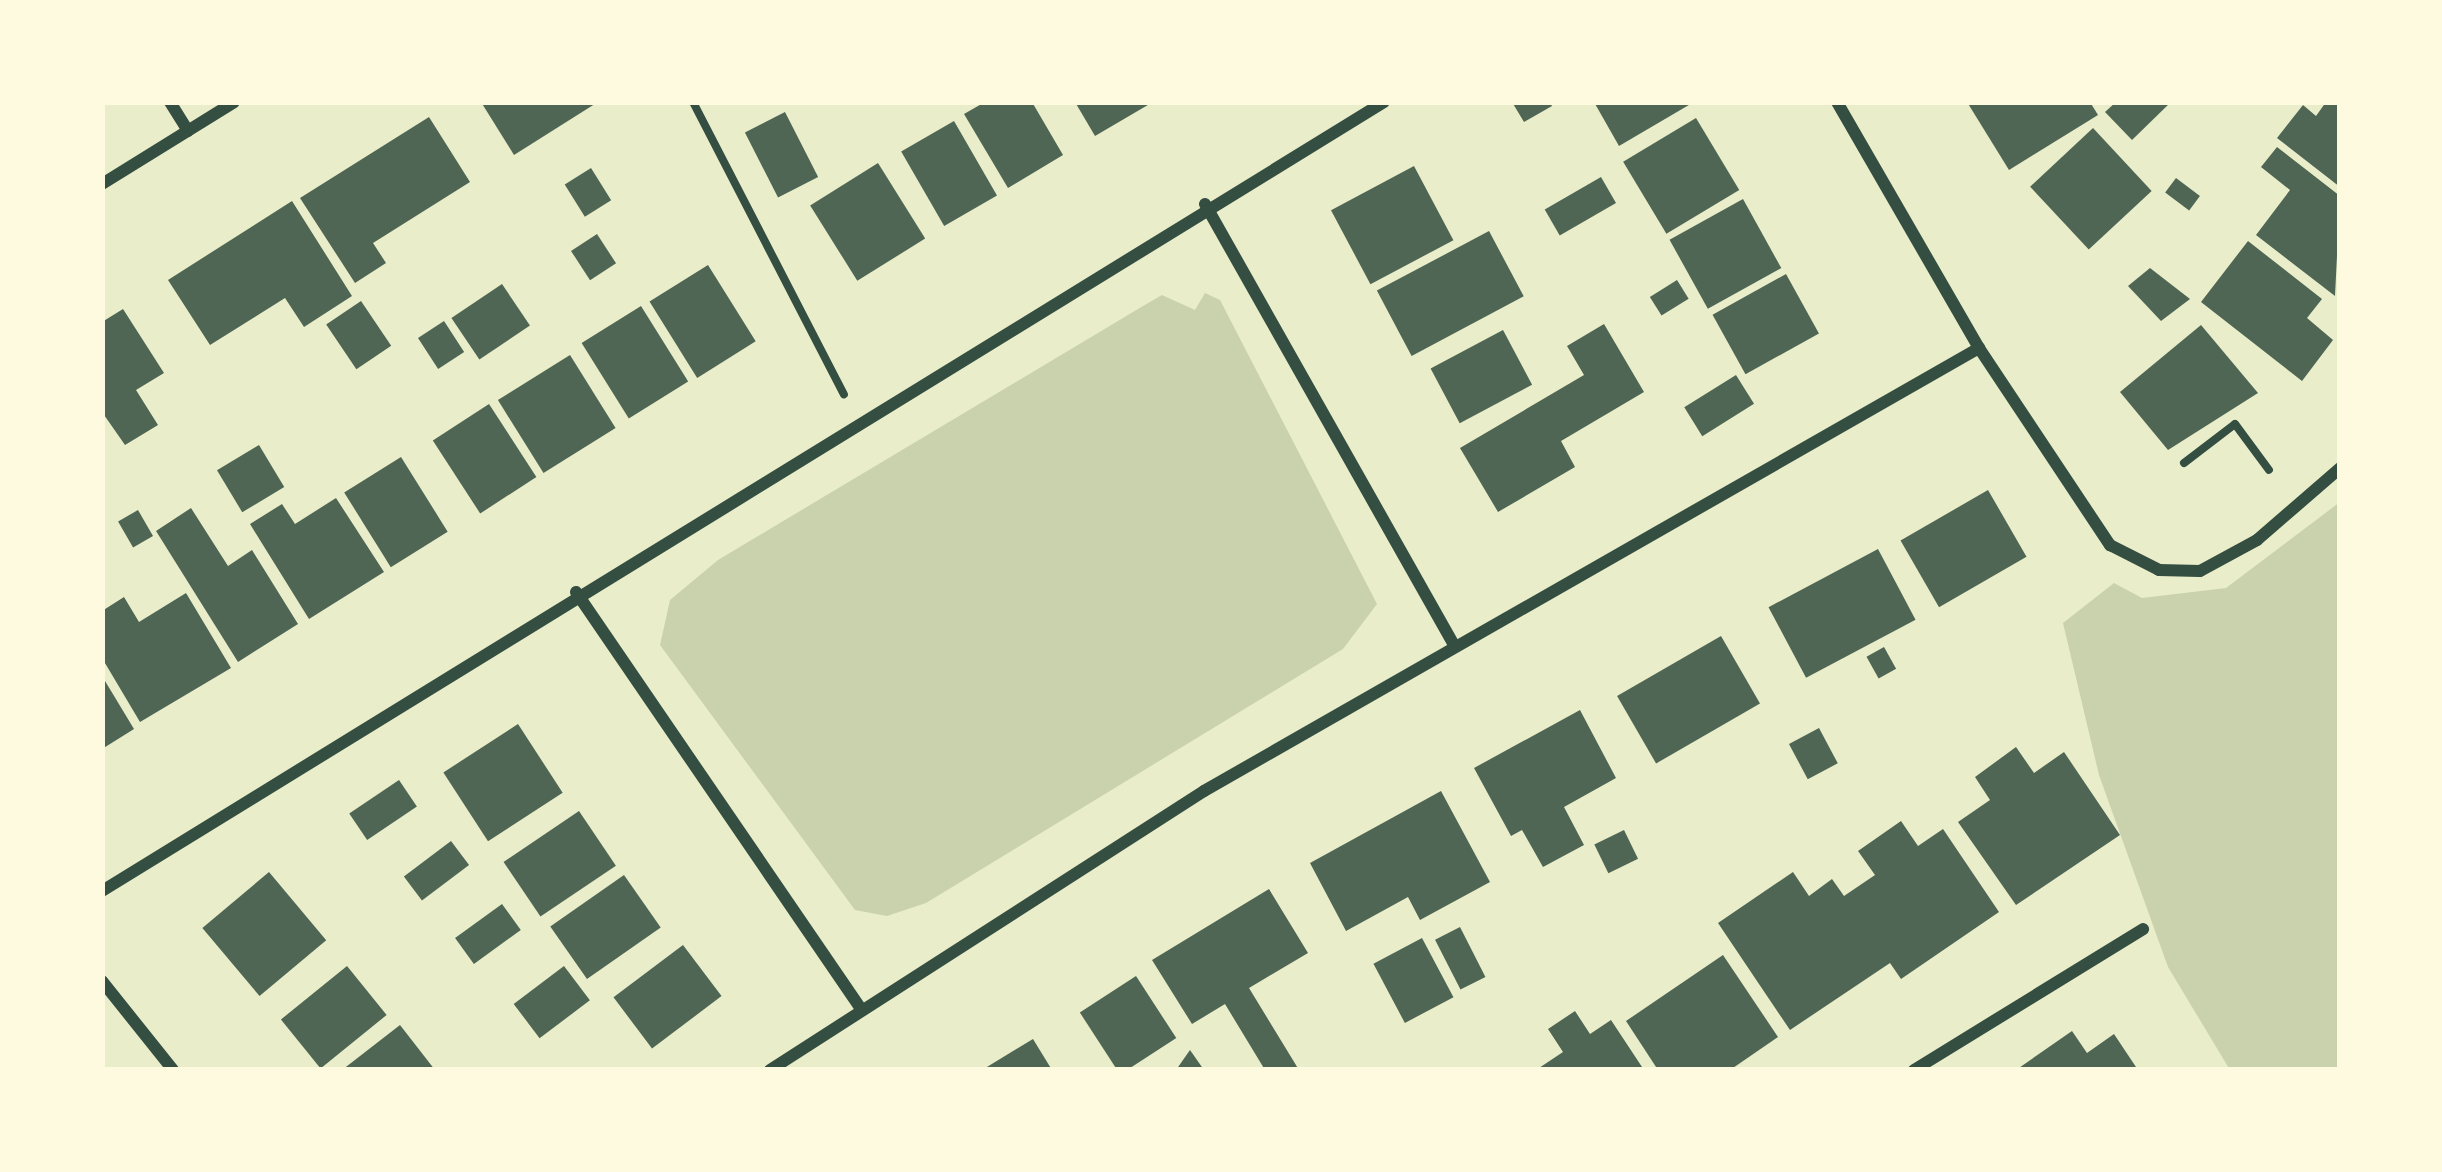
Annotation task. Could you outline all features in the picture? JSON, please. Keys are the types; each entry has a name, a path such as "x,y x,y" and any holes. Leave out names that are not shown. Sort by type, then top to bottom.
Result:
{"street":[{"path":"170,102 188,131"},
{"path":"102,184 234,102"},
{"path":"102,891 857,418 1205,204 1384,102"},
{"path":"1837,102 1979,348 2103,537 2159,570 2217,564 2340,468"},
{"path":"1205,204 1454,645"},
{"path":"770,1070 859,1006 1454,645 1979,348"},
{"path":"576,592 859,1006"},
{"path":"1914,1070 2143,928"},
{"path":"102,981 173,1070"}],"path":[{"path":"693,102 857,418"},
{"path":"2183,463 2235,424 2269,470"}],"green space":[{"path":"1205,293 1220,300 1377,604 1343,649 926,903 887,916 855,910 660,645 670,600 718,560 1162,295 1195,310"},
{"path":"2340,502 2340,1070 2230,1070 2168,967 2099,775 2063,623 2114,583 2142,598 2226,588"}],"building":[{"path":"481,102 598,102 514,155"},
{"path":"985,102 1032,102 1063,155 1008,188 964,114"},
{"path":"1075,102 1153,102 1095,136"},
{"path":"1512,102 1550,102 1552,106 1524,122"},
{"path":"1594,102 1694,102 1619,146"},
{"path":"1967,102 2090,102 2098,115 2009,170"},
{"path":"2116,102 2171,102 2132,140 2105,112"},
{"path":"2326,102 2340,102 2340,187 2277,138 2303,105 2316,116"},
{"path":"785,112 818,177 778,197 745,132"},
{"path":"429,117 470,182 373,243 386,263 355,283 300,198"},
{"path":"1696,118 1739,190 1666,234 1623,162"},
{"path":"954,121 997,195 944,226 901,152"},
{"path":"2093,128 2152,191 2089,250 2030,187"},
{"path":"2277,147 2340,196 2335,296 2256,235 2290,190 2261,167"},
{"path":"878,163 925,238 857,281 810,205"},
{"path":"1414,166 1453,240 1370,284 1331,210"},
{"path":"591,168 611,200 585,217 565,184"},
{"path":"1601,177 1616,203 1560,235 1545,210"},
{"path":"2176,178 2200,196 2189,210 2165,192"},
{"path":"1743,199 1781,268 1708,309 1670,240"},
{"path":"292,201 352,296 304,327 285,298 210,345 168,280"},
{"path":"1489,231 1524,296 1412,356 1377,291"},
{"path":"597,234 616,263 590,280 571,251"},
{"path":"2248,241 2322,299 2307,318 2333,340 2302,381 2201,302"},
{"path":"708,265 756,341 697,378 649,302"},
{"path":"2150,268 2190,299 2161,321 2128,286"},
{"path":"1786,274 1819,333 1745,374 1713,315"},
{"path":"1677,280 1689,299 1662,316 1650,297"},
{"path":"502,284 530,325 479,360 451,318"},
{"path":"361,301 391,346 356,369 326,324"},
{"path":"641,306 688,381 629,419 582,343"},
{"path":"123,309 164,373 136,390 158,425 125,445 102,412 102,322"},
{"path":"444,321 464,352 438,369 418,338"},
{"path":"1604,324 1644,392 1561,441 1575,467 1498,512 1460,448 1584,375 1567,346"},
{"path":"2201,325 2258,393 2168,450 2120,392"},
{"path":"1503,330 1532,385 1460,423 1431,368"},
{"path":"570,355 616,428 543,473 498,400"},
{"path":"1736,375 1754,404 1702,436 1684,407"},
{"path":"489,404 536,477 480,513 433,440"},
{"path":"259,445 284,487 242,512 217,470"},
{"path":"401,457 448,532 391,567 344,493"},
{"path":"1988,490 2026,557 1939,607 1901,540"},
{"path":"336,498 384,572 309,619 250,524 282,504 295,524"},
{"path":"191,508 228,566 252,550 298,624 238,662 156,531"},
{"path":"138,510 153,536 133,547 118,522"},
{"path":"1878,549 1916,620 1806,678 1769,607"},
{"path":"186,593 231,668 140,722 102,658 102,611 124,597 139,622"},
{"path":"1721,636 1760,704 1656,764 1617,696"},
{"path":"1884,647 1896,669 1879,679 1867,657"},
{"path":"102,676 134,729 102,749"},
{"path":"1580,710 1616,778 1564,807 1584,845 1543,867 1522,830 1511,836 1474,768"},
{"path":"518,724 563,793 488,841 443,772"},
{"path":"1819,728 1838,763 1808,779 1789,744"},
{"path":"2016,747 2034,773 2064,752 2120,835 2016,905 1958,822 1990,800 1975,777"},
{"path":"399,780 417,807 367,840 349,814"},
{"path":"1441,791 1490,882 1420,920 1408,897 1346,931 1310,863"},
{"path":"579,811 616,866 540,917 504,862"},
{"path":"1901,821 1918,846 1943,829 1999,912 1901,979 1890,963 1790,1030 1718,923 1793,872 1809,896 1832,879 1844,896 1875,875 1858,851"},
{"path":"1624,830 1638,859 1608,873 1594,844"},
{"path":"451,841 469,865 422,900 404,877"},
{"path":"269,872 326,940 260,996 202,928"},
{"path":"624,875 661,927 587,979 550,927"},
{"path":"1269,889 1308,953 1249,988 1299,1070 1265,1070 1225,1004 1192,1024 1152,960"},
{"path":"502,904 521,930 474,964 455,938"},
{"path":"1460,927 1485,977 1460,990 1435,940"},
{"path":"1422,938 1453,997 1405,1023 1373,964"},
{"path":"683,945 722,996 652,1048 614,997"},
{"path":"1723,955 1778,1037 1730,1070 1658,1070 1626,1021"},
{"path":"347,966 387,1015 321,1068 281,1019"},
{"path":"564,966 590,1000 540,1038 514,1004"},
{"path":"1136,976 1176,1038 1127,1070 1117,1070 1080,1012"},
{"path":"1575,1011 1590,1034 1611,1020 1644,1070 1536,1070 1563,1052 1548,1029"},
{"path":"400,1025 435,1070 342,1070"},
{"path":"2072,1031 2087,1053 2114,1034 2138,1070 2016,1070"},
{"path":"1033,1039 1052,1070 982,1070"},
{"path":"1190,1050 1204,1070 1176,1070"}]}
